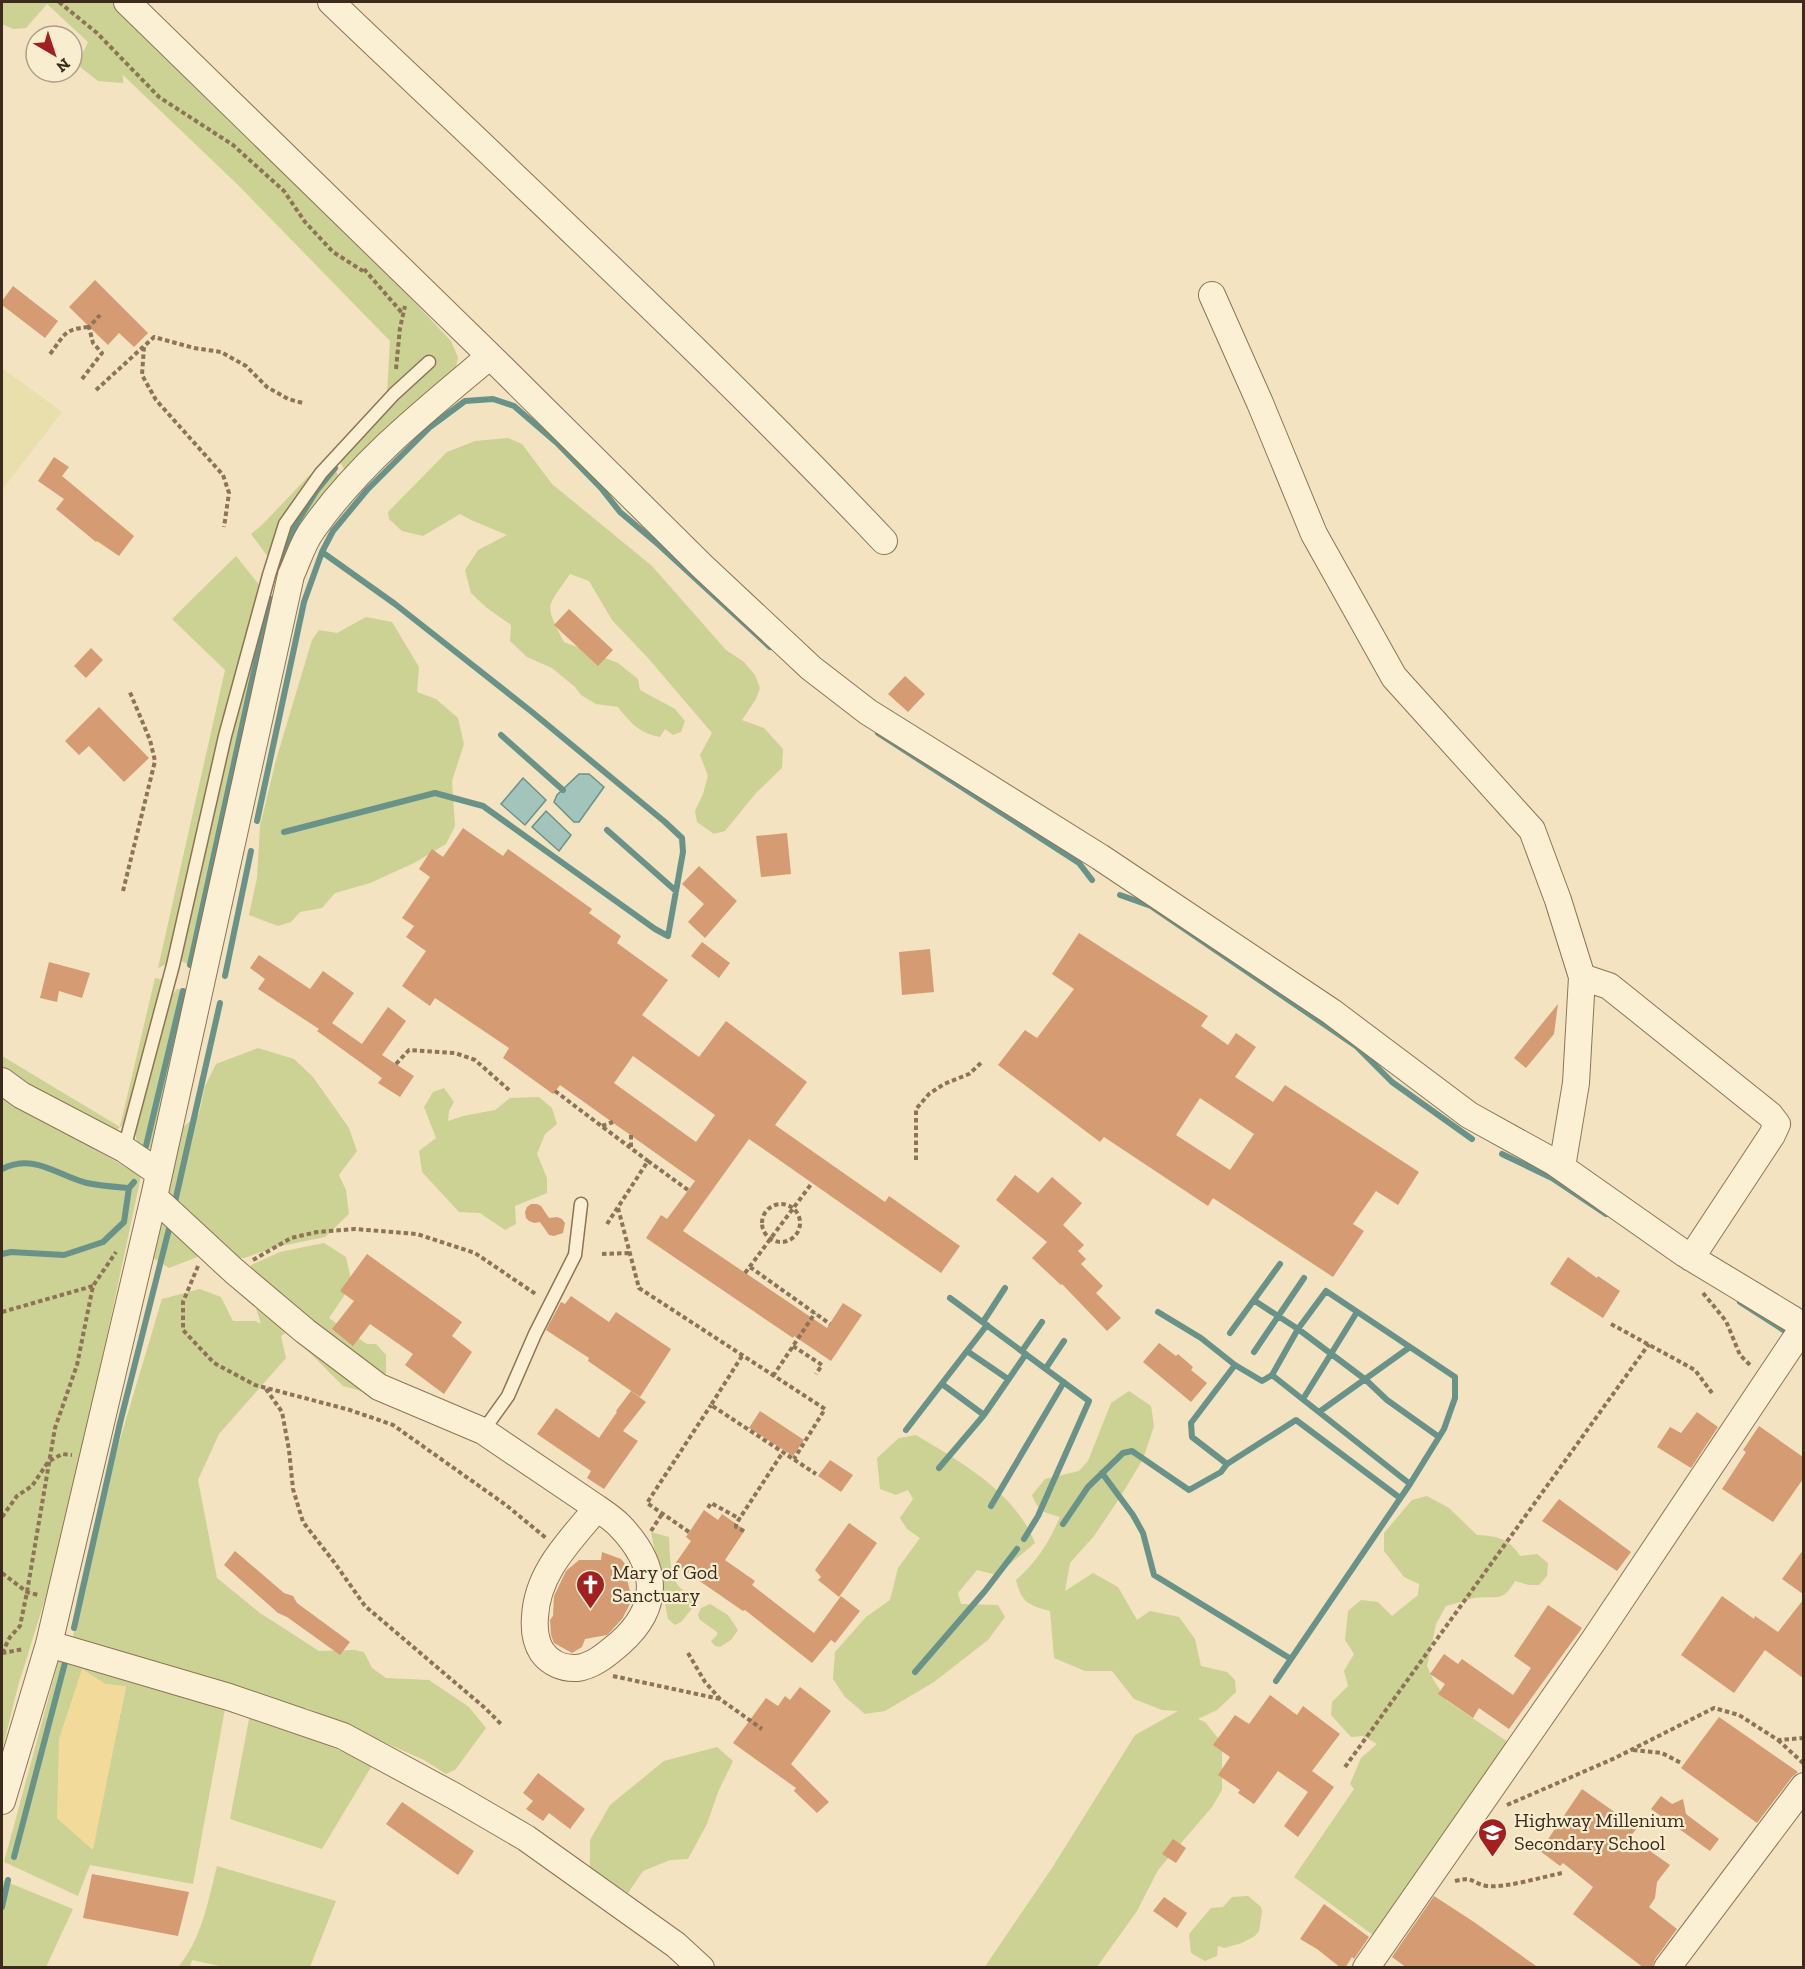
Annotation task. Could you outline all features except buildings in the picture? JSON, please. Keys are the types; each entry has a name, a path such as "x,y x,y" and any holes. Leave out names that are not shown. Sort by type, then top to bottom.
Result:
{"street":[{"path":"127,2 710,574 810,668 868,712 1100,857 1332,1012 1468,1115 1562,1167 1691,1258 1803,1326 1594,1640 1467,1822 1378,1963"},
{"path":"331,2 813,465 884,541"},
{"path":"1212,295 1314,534 1394,678 1532,830 1558,900 1582,977 1576,1083 1562,1167"},
{"path":"2,1801 49,1644 59,1602 157,1185 291,574 311,531 349,483 405,427 490,356"},
{"path":"1582,977 1609,986 1770,1115 1777,1124 1691,1258"},
{"path":"2,1081 21,1095 124,1149 207,1246 304,1331 379,1387 483,1431 597,1508 618,1524 644,1561 651,1582 648,1605 635,1630 603,1658 579,1668 563,1667 549,1661 535,1636 536,1602 548,1570 597,1508"},
{"path":"49,1644 230,1697 343,1736 454,1796 526,1839 676,1945 701,1968"},
{"path":"1667,1968 1803,1786"}],"lane":[{"path":"124,1149 173,965 225,736 285,524 321,473 394,394 429,362"},
{"path":"483,1431 508,1396 535,1334 575,1256 581,1204"}],"path":[{"path":"59,2 97,33 159,98 233,145 284,191 305,222 333,252 363,271"},
{"path":"394,394 400,328 410,278"},
{"path":"50,354 66,333 73,328 89,327 100,315"},
{"path":"82,379 102,352 93,343 89,327"},
{"path":"96,390 154,337 194,348 221,352 246,366 267,387 288,399 303,403"},
{"path":"144,346 142,375 156,400 223,475 229,493 224,527"},
{"path":"123,891 155,761 150,740 129,690"},
{"path":"396,1064 408,1050 455,1053 476,1060 509,1090"},
{"path":"916,1160 916,1109 928,1094 944,1084 969,1074 981,1063"},
{"path":"555,1092 688,1190"},
{"path":"602,1126 613,1122"},
{"path":"631,1135 631,1149"},
{"path":"607,1224 648,1161"},
{"path":"745,1273 812,1183"},
{"path":"779,1204 787,1204 794,1208 801,1222 797,1234 787,1242 780,1243 770,1239 762,1228 765,1212 771,1206 779,1204"},
{"path":"618,1208 639,1288 825,1409 794,1459"},
{"path":"234,1271 291,1238 300,1236 355,1229 417,1234 475,1253 531,1292 551,1303"},
{"path":"207,1246 183,1302 183,1330 214,1363 255,1385 350,1410 393,1425 506,1505 562,1551"},
{"path":"2,1653 10,1637 20,1626 55,1428 77,1365 93,1286 117,1251"},
{"path":"602,1254 630,1253"},
{"path":"750,1267 830,1324"},
{"path":"2,1312 93,1286"},
{"path":"1701,1291 1726,1321 1740,1355 1766,1382"},
{"path":"773,1376 814,1313"},
{"path":"1611,1324 1695,1370 1712,1393"},
{"path":"1345,1767 1649,1344"},
{"path":"793,1346 822,1365 816,1374"},
{"path":"689,1532 647,1503 742,1356"},
{"path":"266,1388 282,1412 293,1490 303,1522 365,1606 502,1725"},
{"path":"711,1405 816,1474"},
{"path":"744,1531 736,1527 783,1452"},
{"path":"2,1517 17,1496 32,1486 48,1462 62,1454 93,1457"},
{"path":"708,1508 711,1503 740,1519"},
{"path":"2,1573 27,1592 59,1602"},
{"path":"688,1653 705,1682 720,1699 762,1729"},
{"path":"579,1668 720,1699"},
{"path":"1467,1822 1630,1750 1714,1708 1739,1715 1778,1740 1803,1763"},
{"path":"1778,1740 1803,1738"},
{"path":"1630,1750 1662,1753 1680,1763"},
{"path":"1446,1884 1468,1878 1486,1886 1510,1884 1562,1873"}],"shaded area":[{"path":"2,368 62,412 2,490"}],"green space":[{"path":"2,2 113,2 174,66 284,168 356,240 451,341 458,357 456,367 400,417 345,471 336,454 318,471 271,561 251,534 387,394 390,341 238,185 123,75 123,83 98,81 84,70 84,51 88,42 84,38 84,24 69,24 47,4 30,24 24,24 24,28 13,29 2,24"},
{"path":"508,438 522,444 552,484 652,566 726,650 744,662 755,675 760,688 756,699 742,720 764,728 783,749 782,768 756,793 725,831 714,834 697,822 695,811 708,776 700,755 712,733 612,620 589,581 570,574 552,601 550,606 553,620 564,642 618,663 638,679 640,690 675,709 685,721 681,732 673,735 665,729 660,737 653,736 632,723 618,707 596,704 581,695 552,668 527,657 510,641 511,625 471,593 465,570 478,550 507,535 460,514 423,536 402,531 389,519 388,512 447,452 475,441"},
{"path":"332,464 339,477 279,571 275,566 289,524"},
{"path":"236,556 260,586 258,592 276,599 194,968 180,960 250,659 169,963 158,968 225,670 172,619"},
{"path":"366,617 392,622 419,667 417,692 436,699 458,718 464,744 452,781 455,826 446,844 414,863 370,883 335,893 322,908 300,912 291,922 278,926 249,915 257,878 260,826 276,760 312,640 319,630 337,633"},
{"path":"155,978 164,980 126,1123 109,1135 2,1073 2,1056 120,1127"},
{"path":"187,988 149,1150 137,1144 135,1130 171,997 177,989"},
{"path":"258,1048 294,1059 313,1077 349,1128 357,1151 339,1175 346,1190 349,1214 325,1237 276,1247 244,1258 197,1257 169,1268 152,1257 177,1132 199,1114 205,1086 216,1064"},
{"path":"444,1088 454,1102 449,1111 448,1121 495,1110 510,1098 539,1097 552,1108 557,1124 545,1134 537,1154 547,1178 547,1193 515,1206 516,1224 505,1230 480,1213 459,1212 422,1172 419,1151 436,1138 424,1107 433,1092"},
{"path":"2,1092 34,1114 141,1176 64,1538 18,1686 2,1751"},
{"path":"324,1243 346,1257 352,1284 329,1318 367,1344 376,1344 386,1355 386,1373 365,1392 343,1386 288,1331 281,1336 286,1358 219,1434 198,1480 217,1578 260,1613 319,1651 364,1652 372,1668 386,1678 429,1680 469,1707 486,1728 455,1770 446,1774 424,1760 307,1708 225,1709 193,1884 90,1865 78,1896 4,1862 61,1652 73,1640 77,1598 92,1533 162,1299 200,1289 221,1297 233,1321 255,1321 261,1324 254,1302 251,1265 280,1252","holes":["82,1669 105,1684 126,1687 92,1849 57,1818"]},
{"path":"1129,1391 1151,1406 1154,1426 1143,1459 1119,1499 1094,1536 1070,1563 1065,1591 1093,1573 1118,1587 1137,1620 1150,1611 1179,1617 1195,1639 1201,1666 1227,1672 1235,1680 1236,1692 1217,1710 1198,1719 1205,1722 1222,1743 1222,1790 1212,1807 1158,1870 1137,1911 1097,1967 984,1968 1052,1868 1135,1735 1178,1711 1162,1710 1134,1699 1112,1671 1085,1671 1054,1658 1050,1611 1027,1602 1016,1580 1042,1551 1060,1517 1043,1511 1032,1495 1045,1479 1079,1471 1088,1461 1111,1403"},
{"path":"916,1435 951,1456 1000,1493 1026,1525 1035,1543 997,1575 977,1570 958,1593 961,1604 998,1605 1005,1617 988,1640 934,1682 885,1711 865,1714 845,1697 833,1679 835,1652 866,1617 890,1600 898,1568 920,1538 907,1529 900,1518 913,1499 908,1490 896,1495 880,1489 877,1458 899,1438"},
{"path":"1427,1496 1449,1508 1477,1535 1502,1539 1511,1545 1520,1556 1537,1554 1548,1563 1547,1576 1539,1585 1515,1581 1502,1596 1474,1598 1446,1606 1436,1624 1427,1666 1433,1679 1447,1701 1511,1744 1377,1938 1294,1877 1354,1789 1350,1784 1361,1758 1377,1744 1363,1736 1351,1737 1331,1715 1332,1702 1348,1686 1344,1671 1354,1654 1345,1640 1348,1611 1361,1600 1378,1602 1392,1616 1418,1595 1419,1584 1404,1577 1384,1551 1384,1533 1412,1500"},
{"path":"651,1532 669,1537 670,1561 674,1579 695,1605 681,1622 675,1625 668,1619"},
{"path":"710,1604 728,1615 738,1630 731,1640 720,1647 715,1646 711,1641 717,1632 700,1620 698,1615 701,1608"},
{"path":"250,1714 373,1764 322,1849 230,1819"},
{"path":"717,1747 733,1761 718,1792 707,1824 688,1859 670,1860 643,1871 628,1893 590,1867 590,1840 610,1805 664,1761"},
{"path":"217,1866 336,1901 310,1967 224,1967 192,1960 190,1967 178,1967 199,1932"},
{"path":"2,1880 73,1909 46,1967 2,1967"},
{"path":"1248,1896 1261,1907 1262,1912 1259,1931 1255,1936 1242,1943 1224,1948 1218,1946 1217,1956 1205,1961 1191,1953 1189,1934 1211,1908 1223,1907 1232,1897"}],"sand":[{"path":"82,1669 105,1684 126,1686 93,1850 57,1818 59,1739"}],"water":[{"path":"579,774 589,774 604,787 579,822 574,822 554,802 557,795"},
{"path":"523,778 546,800 525,825 501,804"},
{"path":"546,811 571,835 559,851 532,827"}],"waterway":[{"path":"257,821 304,602 322,552 333,531 367,490 430,427 465,401 493,399 514,406 557,443 601,488 620,512 770,647"},
{"path":"279,571 296,524 317,490 335,468"},
{"path":"284,832 435,793 483,806 668,936 683,852 682,838 665,822 532,712 395,604 322,552"},
{"path":"190,965 258,653 272,599"},
{"path":"878,733 1079,863 1092,880"},
{"path":"501,735 563,790"},
{"path":"607,830 676,891"},
{"path":"225,976 251,851"},
{"path":"1120,895 1151,906 1356,1046 1392,1082 1472,1139"},
{"path":"146,1146 183,991"},
{"path":"175,1202 220,1003"},
{"path":"1502,1154 1552,1178 1606,1214"},
{"path":"2,1169 25,1163 35,1164 87,1183 129,1188"},
{"path":"2,1254 11,1252 64,1255 103,1242 124,1222 129,1188 134,1182"},
{"path":"74,1628 120,1423 170,1225"},
{"path":"1230,1333 1280,1264"},
{"path":"1254,1352 1304,1278"},
{"path":"983,1322 1005,1288"},
{"path":"1158,1312 1201,1338 1235,1365 1262,1381 1272,1375 1298,1329 1326,1291 1455,1377 1455,1398 1444,1429 1410,1484 1276,1681"},
{"path":"950,1298 1089,1401 1038,1516 1024,1539"},
{"path":"1255,1301 1298,1329 1366,1380 1387,1400 1439,1437"},
{"path":"1740,1302 1785,1331"},
{"path":"1303,1399 1357,1312"},
{"path":"1022,1351 1042,1322"},
{"path":"906,1430 987,1325"},
{"path":"1046,1368 1064,1341"},
{"path":"1319,1412 1410,1347"},
{"path":"967,1351 1008,1379"},
{"path":"939,1468 984,1415 1026,1354"},
{"path":"1063,1524 1088,1487 1123,1453 1132,1451 1189,1490 1221,1472 1227,1464 1192,1437 1191,1423 1235,1365"},
{"path":"1272,1375 1410,1484"},
{"path":"991,1506 1064,1382"},
{"path":"942,1384 984,1415"},
{"path":"1227,1464 1296,1420 1400,1498"},
{"path":"1102,1473 1133,1515 1143,1533 1154,1575 1291,1659"},
{"path":"915,1672 985,1591 1017,1549"},
{"path":"14,1857 66,1659"},
{"path":"2,1907 8,1880"}],"place":[{"name":"Mary of God Sanctuary","path":"591,1610"},
{"name":"Highway Millenium Secondary School","path":"1493,1858"}]}
